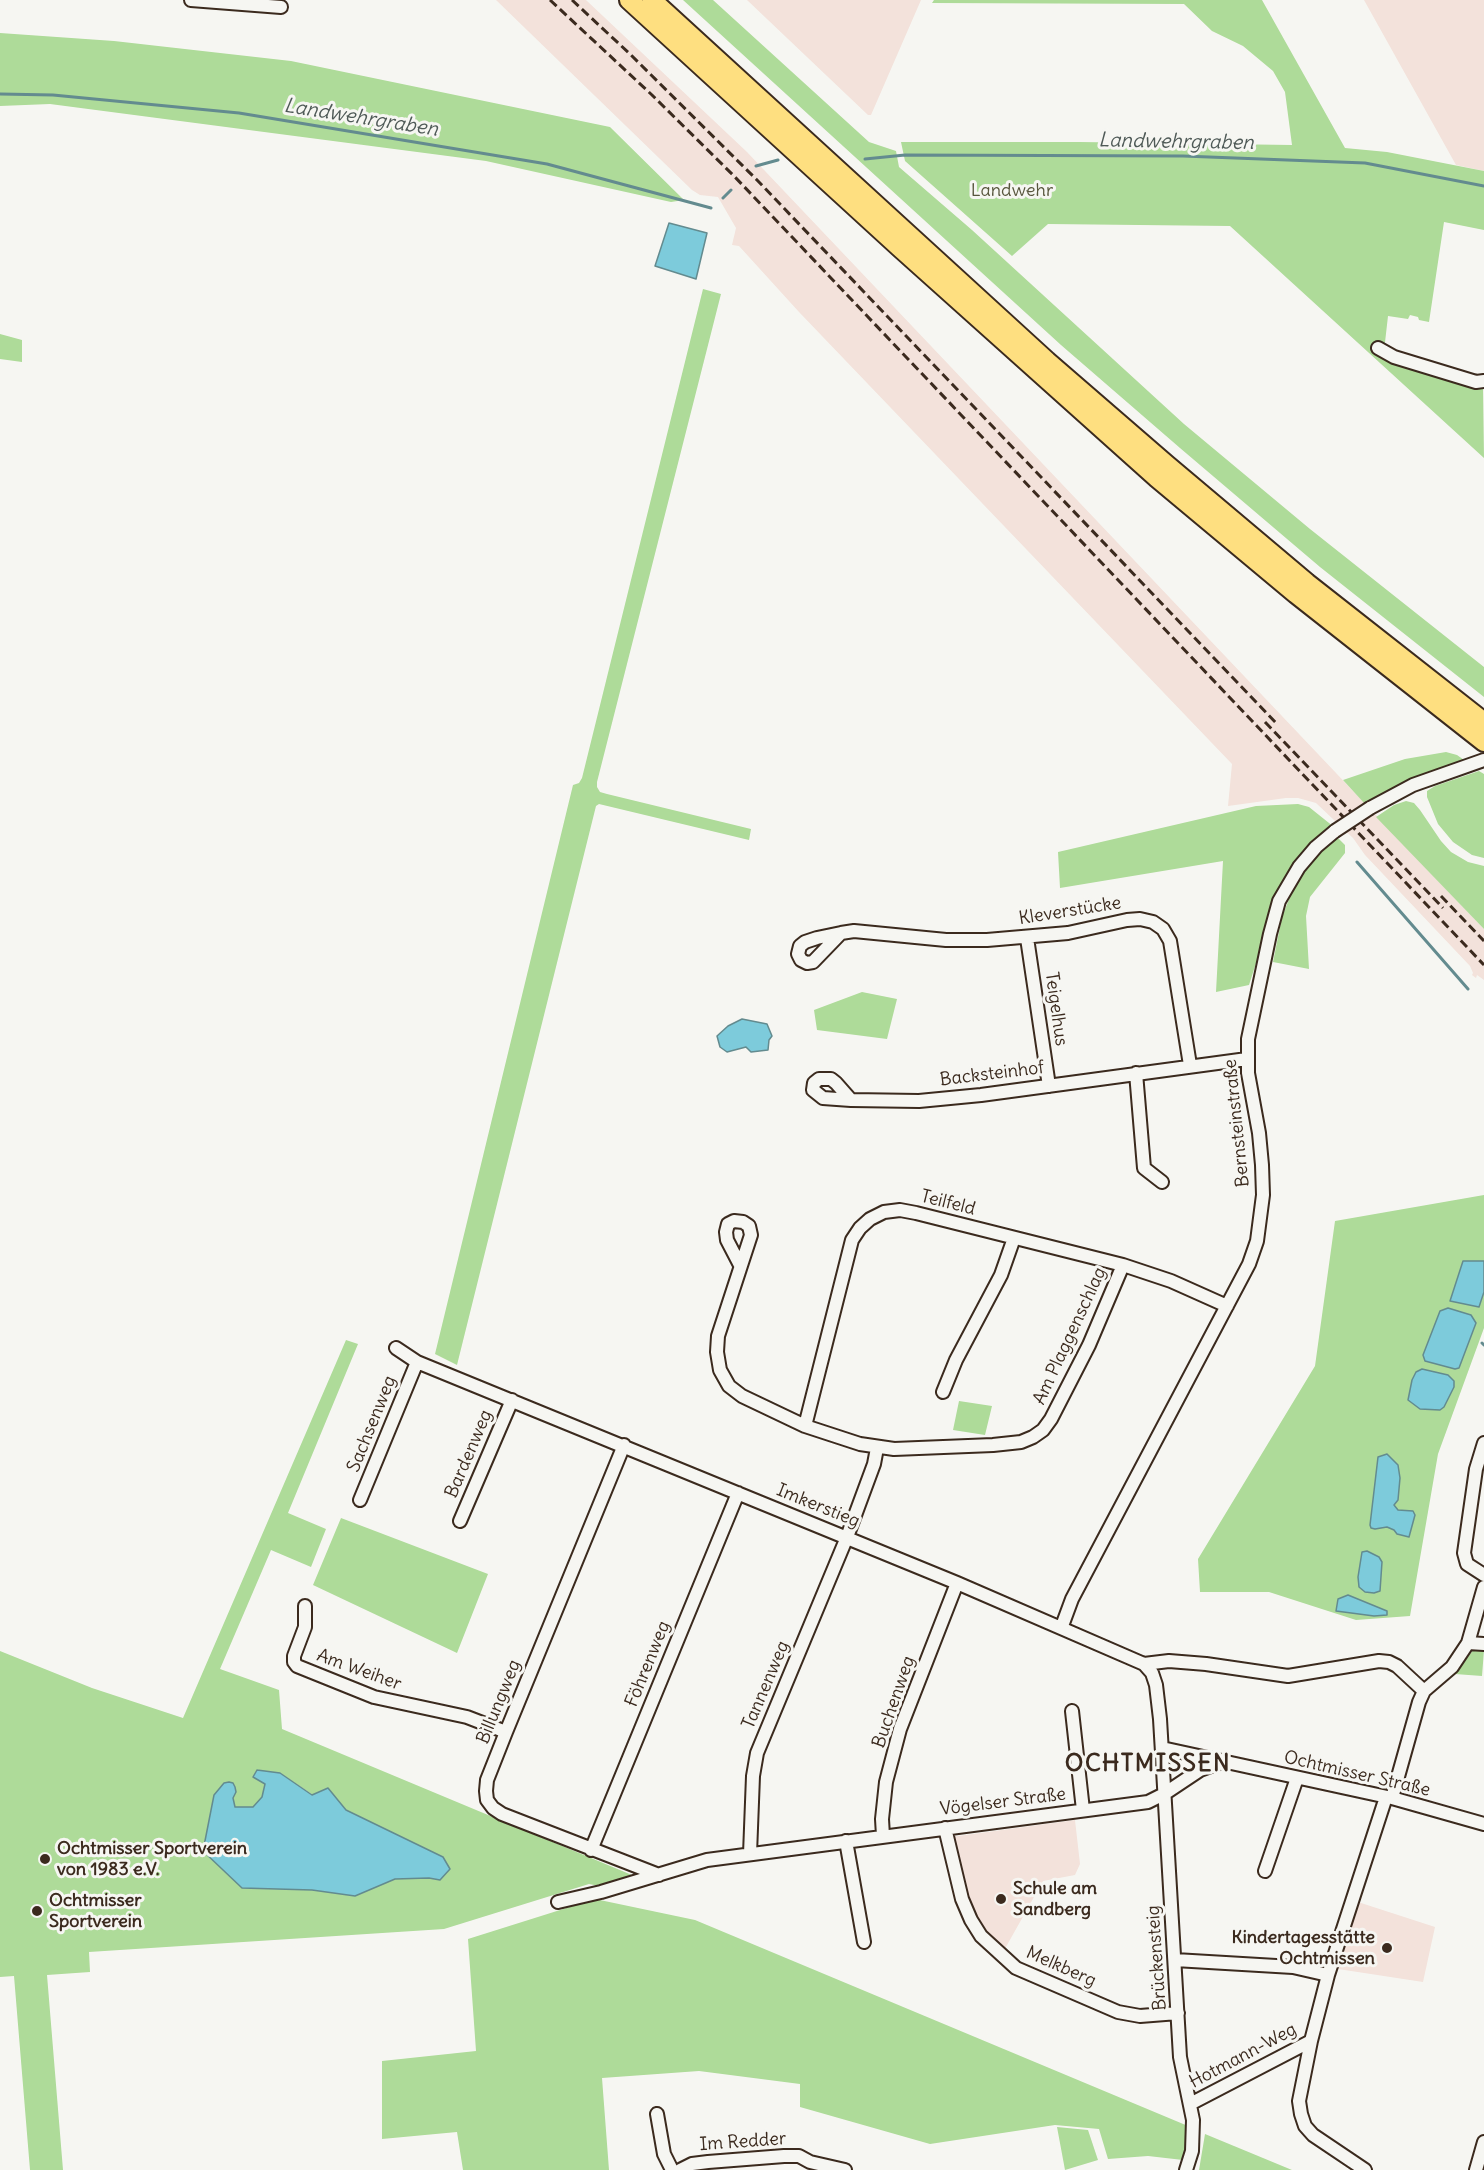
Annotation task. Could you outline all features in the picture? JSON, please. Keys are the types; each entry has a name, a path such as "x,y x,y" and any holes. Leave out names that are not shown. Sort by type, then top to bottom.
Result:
{"highway":[{"path":"629,0 976,317 1157,478 1313,608 1484,742"},
{"path":"652,0 1047,361 1307,584 1484,722"}],"street":[{"path":"191,0 281,7"},
{"path":"1378,348 1394,357 1476,382 1484,381"},
{"name":"Bernsteinstraße","path":"1062,1626 1072,1599 1249,1264 1261,1222 1263,1195 1262,1165 1247,1059 1248,1039 1270,934 1280,901 1299,867 1316,847 1335,831 1370,808 1413,785 1484,759"},
{"name":"Kleverstücke","path":"841,933 870,932 946,940 1027,938 1068,933 1140,919 1153,922 1163,929 1170,941 1190,1065"},
{"name":"Teigelhus","path":"1027,938 1049,1086"},
{"name":"Backsteinhof","path":"851,1100 919,1101 1247,1059"},
{"path":"1136,1073 1144,1168 1162,1182"},
{"name":"Teilfeld","path":"805,1426 852,1240 870,1219 884,1212 900,1210 1123,1265 1171,1281 1227,1306"},
{"path":"943,1392 956,1360 1001,1275 1014,1238"},
{"name":"Am Plaggenschlag","path":"740,1265 717,1336 720,1370 729,1386 742,1396 805,1426 877,1448 993,1445 1021,1442 1033,1437 1051,1419 1089,1346 1123,1265"},
{"name":"Imkerstieg","path":"396,1348 417,1362 1062,1626 1144,1664"},
{"name":"Sachsenweg","path":"360,1500 417,1362"},
{"name":"Bardenweg","path":"460,1521 512,1400"},
{"path":"1484,1443 1476,1468 1464,1553 1467,1564 1484,1575"},
{"name":"Billungweg","path":"624,1445 487,1780 487,1800 502,1814 659,1875"},
{"path":"847,1538 874,1464 877,1448"},
{"name":"Föhrenweg","path":"591,1850 738,1493"},
{"name":"Tannenweg","path":"750,1854 753,1776 757,1753 847,1538"},
{"name":"Buchenweg","path":"883,1836 882,1819 886,1782 900,1729 957,1583"},
{"path":"1144,1664 1169,1661 1206,1664 1288,1676 1379,1661 1397,1666 1424,1691 1452,1667 1468,1643 1484,1587"},
{"name":"Am Weiher","path":"305,1606 305,1627 294,1656 297,1666 374,1697 467,1717 506,1732"},
{"path":"1468,1643 1484,1644"},
{"path":"1144,1664 1152,1673 1156,1685 1162,1748"},
{"name":"Hotmann-Weg","path":"1190,2104 1311,2041 1328,1975 1424,1691"},
{"path":"1072,1711 1083,1810"},
{"name":"Ochtmisser Straße","path":"1162,1748 1389,1797 1484,1824"},
{"name":"Brückensteig","path":"1162,1748 1180,2057 1194,2135 1187,2167"},
{"path":"1164,1794 1200,1770 1222,1762"},
{"path":"1265,1871 1297,1778"},
{"name":"Vögelser Straße","path":"558,1902 601,1892 697,1862 1148,1802 1164,1794"},
{"name":"Melkberg","path":"945,1828 962,1899 971,1920 981,1936 1016,1968 1118,2012 1140,2016 1178,2013"},
{"path":"846,1841 864,1942"},
{"path":"1175,1960 1293,1967 1328,1975"},
{"path":"1311,2041 1299,2101 1305,2126 1313,2135 1365,2170"},
{"path":"657,2114 664,2154 672,2170"},
{"path":"1476,2170 1484,2142"},
{"name":"Im Redder","path":"680,2170 692,2164 784,2156 799,2156 810,2162 845,2170"}],"shaded area":[{"path":"496,0 586,0 747,152 1484,929 1484,980 1477,975 1476,978 1472,975 1470,966 1365,855 1353,838 1316,803 1298,798 1286,798 1228,806 1232,764 799,312 739,246 732,245 736,228 718,197 700,195 692,190"},
{"path":"747,0 921,0 871,115 868,115"},
{"path":"1364,0 1484,0 1484,171 1456,165"},
{"name":"Schule am Sandberg","path":"1075,1820 1080,1864 1075,1875 1043,1881 1002,1954 974,1917 951,1837"},
{"name":"Kindertagesstätte Ochtmissen","path":"1358,1902 1435,1927 1423,1982 1338,1969"}],"green space":[{"path":"683,0 713,0 869,142 896,151 899,167 972,230 1184,424 1310,529 1484,667 1484,697 1320,567 1061,345"},
{"name":"Landwehr","path":"934,0 1262,0 1345,148 1387,152 1484,171 1484,230 1444,222 1429,322 1410,315 1408,319 1388,316 1383,360 1483,387 1484,458 1230,226 1048,224 1012,256 905,161 901,142 1292,145 1285,92 1273,71 1243,46 1212,31 1184,4 932,3"},
{"path":"0,33 114,41 291,61 610,127 684,200 671,202 486,161 50,104 0,106"},
{"path":"703,289 721,294 597,787 600,792 607,794 751,829 749,840 599,804 596,806 457,1365 435,1354 573,785 579,783 582,778"},
{"path":"0,334 22,340 22,362 0,359"},
{"path":"1446,752 1464,760 1412,778 1365,804 1343,780 1405,759"},
{"path":"1479,771 1484,774 1484,858 1472,855 1453,842 1438,824 1427,797 1427,791 1435,786"},
{"path":"1406,801 1414,803 1451,852 1468,862 1484,866 1484,929 1376,817 1394,805"},
{"path":"1298,804 1309,807 1334,827 1302,855 1282,882 1249,985 1216,992 1223,861 1060,888 1058,852 1256,806"},
{"path":"1338,838 1345,845 1345,853 1310,897 1306,916 1309,969 1273,962 1282,917 1295,884 1318,855"},
{"path":"862,992 897,999 887,1039 817,1030 814,1010"},
{"path":"1484,1195 1484,1328 1438,1454 1410,1616 1356,1620 1269,1592 1200,1592 1198,1559 1315,1366 1335,1221"},
{"path":"346,1340 358,1344 288,1513 326,1529 311,1567 271,1550 220,1669 279,1690 282,1729 651,1883 604,1887 589,1884 444,1929 89,1952 90,1972 47,1975 63,2170 30,2170 14,1976 0,1977 0,1651 92,1688 183,1718","holes":["280,1773 313,1795 328,1788 346,1810 443,1857 440,1880 395,1879 355,1896 312,1890 203,1851 214,1795 233,1783 236,1792 233,1798 235,1808 253,1807 262,1797 265,1784 253,1777"]},
{"path":"959,1401 992,1406 985,1435 953,1430"},
{"path":"341,1518 488,1574 457,1653 313,1585"},
{"path":"1474,1649 1484,1650 1482,1676 1455,1674"},
{"path":"595,1899 695,1920 1188,2126 1188,2146 1183,2160 1148,2156 1108,2159 1099,2129 1055,2125 930,2144 800,2107 800,2084 699,2071 602,2078 609,2170 463,2170 457,2132 382,2139 382,2061 476,2051 468,1939"},
{"path":"1057,2127 1088,2130 1098,2160 1065,2170"},
{"path":"1205,2134 1292,2170 1199,2170"}],"water":[{"path":"669,223 707,233 696,279 655,266"},
{"path":"742,1019 767,1024 772,1036 768,1050 751,1052 746,1047 727,1052 720,1047 717,1036 728,1026"},
{"path":"1463,1261 1484,1261 1484,1292 1479,1307 1450,1301"},
{"path":"1448,1308 1471,1315 1476,1323 1459,1368 1455,1369 1425,1361 1423,1355 1440,1311"},
{"path":"1422,1369 1448,1375 1454,1381 1454,1387 1444,1407 1440,1410 1420,1409 1408,1400 1412,1380 1416,1372"},
{"path":"1387,1454 1398,1465 1400,1478 1398,1500 1394,1505 1398,1510 1413,1511 1415,1515 1409,1537 1397,1534 1387,1527 1375,1529 1370,1525 1378,1457"},
{"path":"1367,1551 1379,1557 1382,1562 1380,1591 1374,1593 1365,1592 1359,1587 1358,1577 1362,1552"},
{"path":"1348,1595 1387,1611 1387,1615 1374,1616 1336,1611 1338,1599"},
{"path":"257,1770 280,1773 312,1795 328,1788 346,1810 443,1857 450,1869 440,1880 395,1879 355,1896 312,1890 242,1888 203,1851 214,1795 224,1783 233,1783 236,1792 233,1798 235,1807 253,1807 262,1797 265,1784 253,1777"}],"waterway":[{"name":"Landwehrgraben","path":"0,94 53,95 239,113 547,164 711,208"},
{"name":"Landwehrgraben","path":"865,159 905,155 1183,156 1365,163 1484,186"},
{"name":"Landwehrgraben","path":"756,166 778,160"},
{"name":"Landwehrgraben","path":"723,198 731,190"},
{"path":"1357,862 1468,989"}],"railway":[{"path":"550,0 652,95 734,176 1484,965"},
{"path":"572,0 757,180 1277,724"},
{"path":"1265,722 1443,908"},
{"path":"1441,896 1484,941"}],"place":[{"name":"Ochtmisser Sportverein von 1983 e.V.","path":"45,1859"},
{"name":"Schule am Sandberg","path":"1001,1899"},
{"name":"Ochtmisser Sportverein","path":"37,1911"},
{"name":"Kindertagesstätte Ochtmissen","path":"1387,1948"}],"district":[{"name":"OCHTMISSEN","path":"1148,1764"}]}
